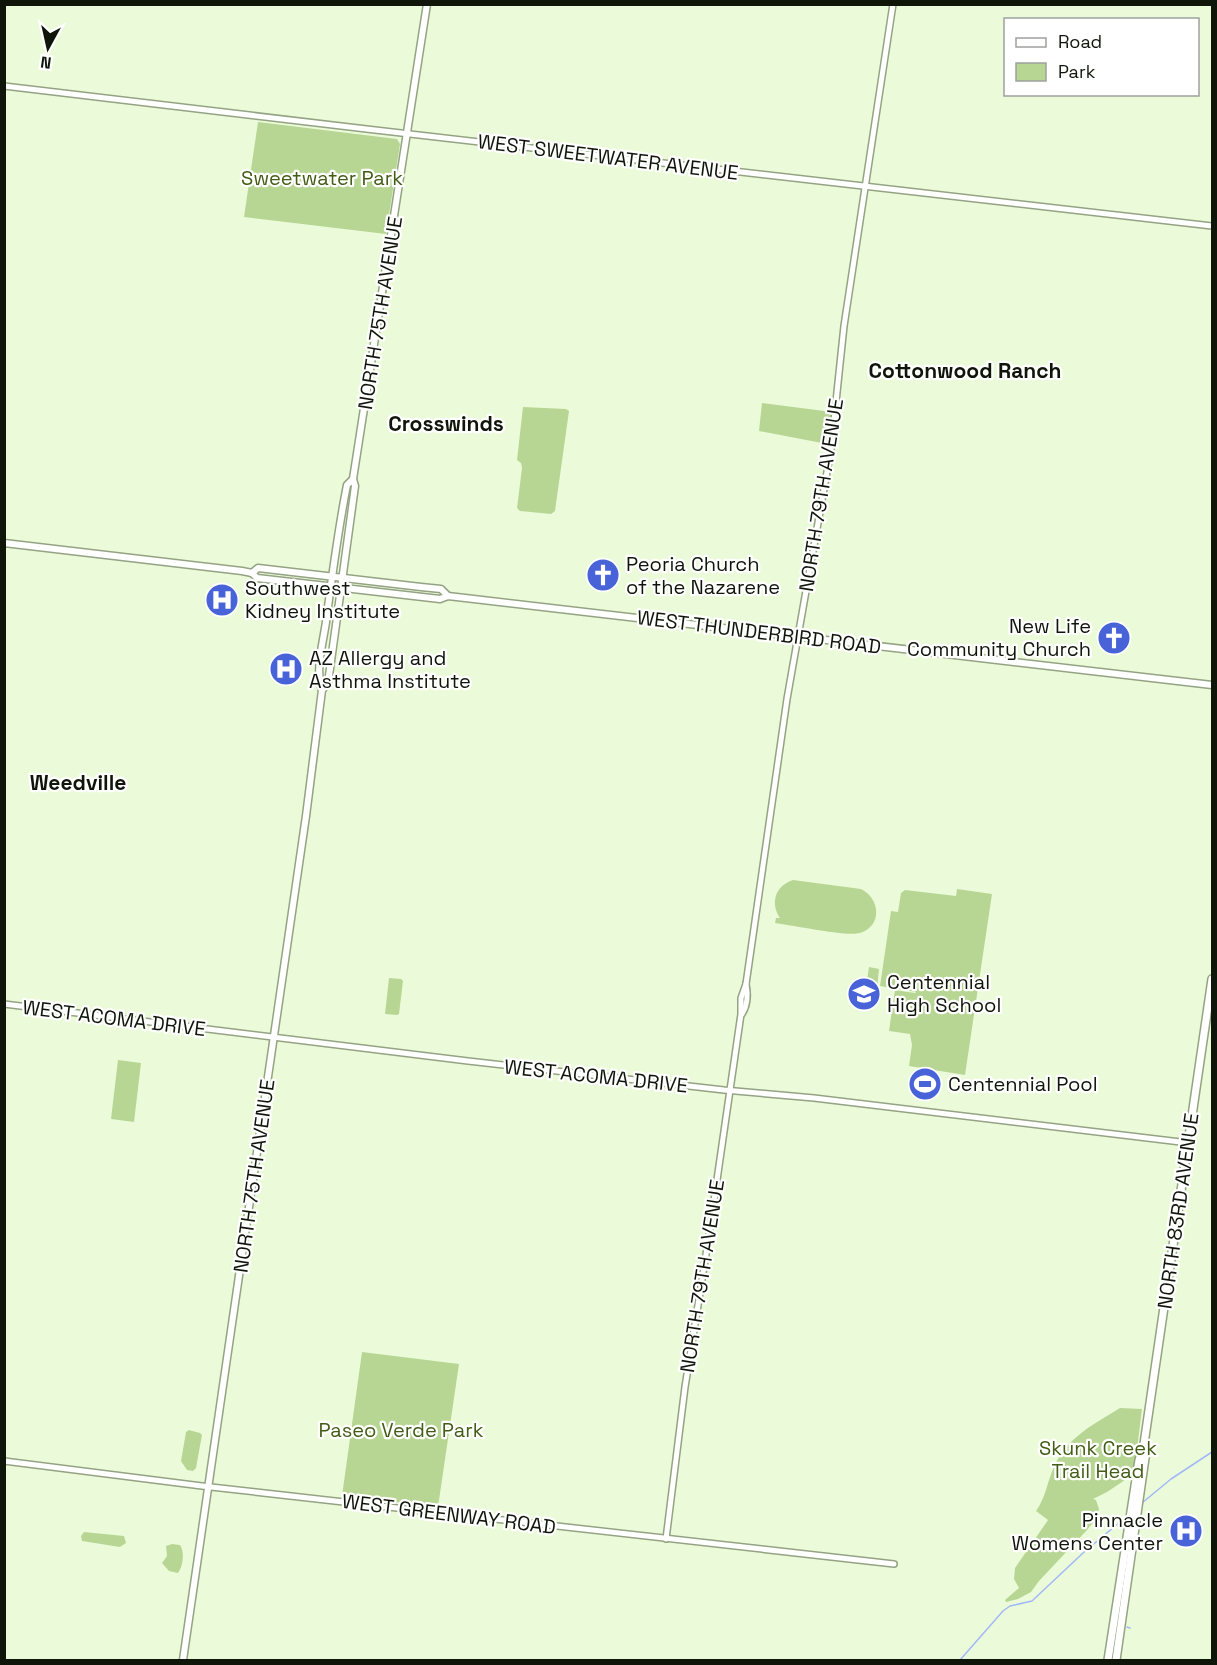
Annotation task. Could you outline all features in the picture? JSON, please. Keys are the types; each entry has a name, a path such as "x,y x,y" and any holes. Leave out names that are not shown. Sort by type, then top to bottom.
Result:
{"main road":[{"name":"NORTH 75TH AVENUE","path":"322,690 328,683 355,486 353,479 427,4"},
{"name":"NORTH 75TH AVENUE","path":"183,1660 210,1486 322,690 319,682 321,655 330,587 347,485 353,479"},
{"name":"WEST THUNDERBIRD ROAD","path":"4,543 252,573 257,578 330,587 440,599 448,596 1212,685"},
{"name":"WEST THUNDERBIRD ROAD","path":"252,573 258,568 441,589 448,596"},
{"name":"NORTH 83RD AVENUE","path":"1116,1660 1142,1458 1212,979"},
{"name":"NORTH 83RD AVENUE","path":"1108,1660 1130,1545"}],"street":[{"name":"NORTH 79TH AVENUE","path":"666,1539 682,1406 741,1014 745,1008 748,992 746,984 785,717 831,449 844,326 893,4"},
{"name":"WEST SWEETWATER AVENUE","path":"4,86 1212,226"},
{"name":"WEST ACOMA DRIVE","path":"4,1004 561,1072 731,1089 1189,1143"},
{"name":"WEST GREENWAY ROAD","path":"4,1461 894,1564"}],"green space":[{"name":"Sweetwater Park","path":"258,122 397,139 400,144 386,234 244,217"},
{"path":"762,403 832,412 828,441 822,443 759,431"},
{"path":"523,407 569,411 555,511 551,514 520,511 517,508 522,468 521,463 517,460"},
{"path":"793,880 861,889 867,893 875,905 873,924 860,933 853,934 775,923 776,918 780,918 775,907 778,891"},
{"path":"957,889 992,894 965,1075 909,1066 912,1045 910,1034 889,1031 895,990 916,992 880,986 891,911 898,912 901,893 905,890 956,896"},
{"path":"869,967 879,969 877,989 866,987"},
{"path":"389,978 403,981 397,1015 385,1014"},
{"path":"118,1060 141,1063 134,1122 111,1119"},
{"name":"Paseo Verde Park","path":"362,1352 459,1364 438,1507 342,1496"},
{"name":"Skunk Creek Trail Head","path":"1120,1408 1142,1409 1134,1474 1093,1499 1096,1500 1099,1509 1095,1520 1087,1530 1031,1592 1006,1602 1005,1600 1019,1588 1014,1579 1015,1568 1048,1520 1036,1511 1059,1457 1073,1440"},
{"path":"189,1430 202,1435 196,1468 193,1471 187,1470 181,1461 186,1432"},
{"path":"84,1532 124,1536 126,1543 120,1547 82,1541 81,1536"},
{"path":"180,1545 183,1555 178,1573 169,1571 162,1563 167,1556 166,1546"}],"water":[{"name":"Centennial Pool","path":"926,1076 936,1077 935,1090 925,1089 923,1085 922,1092 918,1091 914,1081 926,1082"}],"waterway":[{"path":"1142,1503 1171,1479 1212,1452"},
{"path":"960,1660 1003,1611 1010,1606 1032,1601 1127,1516"}],"place":[{"name":"Peoria Church of the Nazarene","path":"603,575"},
{"name":"Southwest Kidney Institute","path":"222,600"},
{"name":"New Life Community Church","path":"1114,638"},
{"name":"AZ Allergy and Asthma Institute","path":"286,669"},
{"name":"Centennial High School","path":"864,994"},
{"name":"Centennial Pool","path":"925,1084"},
{"name":"Pinnacle Womens Center","path":"1186,1531"}],"district":[{"name":"Cottonwood Ranch","path":"965,370"},
{"name":"Crosswinds","path":"446,423"},
{"name":"Weedville","path":"78,782"}]}
